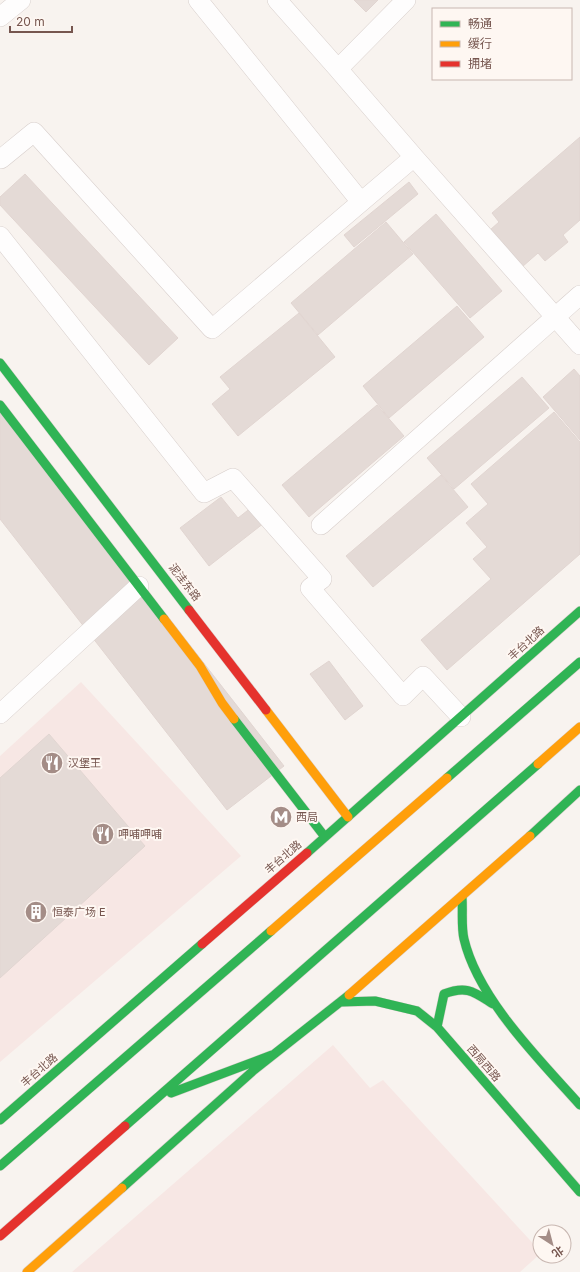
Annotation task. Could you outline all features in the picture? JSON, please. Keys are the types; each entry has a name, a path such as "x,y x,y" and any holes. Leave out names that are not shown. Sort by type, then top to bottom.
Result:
{"main road":[{"name":"泥洼东路","path":"0,363 306,767 348,817"},
{"path":"0,405 200,666 229,699 290,776"},
{"name":"丰台北路","path":"0,1120 462,717 580,611"},
{"path":"552,687 580,651"},
{"path":"0,1166 580,662"},
{"path":"200,666 222,703 325,837"},
{"path":"0,1236 580,727"},
{"path":"27,1272 272,1056 341,1002 462,897 580,790"},
{"path":"462,897 465,944 477,975 496,1006 580,1105"},
{"path":"437,1026 444,994 458,988 469,990 496,1006"},
{"name":"西局西路","path":"341,1002 375,1001 417,1011 437,1026 580,1192"},
{"path":"159,1097 272,1056"}],"street":[{"path":"0,17 21,0"},
{"path":"198,0 361,202"},
{"path":"277,0 580,345"},
{"path":"338,69 406,0"},
{"path":"0,158 1,159 34,132 212,329 414,157"},
{"path":"0,236 204,493 233,478 322,579 310,588 403,696 423,676 462,717"},
{"path":"321,525 580,295"},
{"path":"0,714 139,586"}],"shaded area":[{"path":"81,682 241,856 0,1062 0,756"},
{"path":"333,1045 370,1088 383,1080 532,1242 532,1261 520,1272 72,1272"}],"building":[{"path":"354,0 378,0 366,12"},
{"path":"580,137 580,220 563,235 568,242 545,261 538,253 522,267 490,230 499,222 492,213"},
{"path":"25,174 178,338 149,365 0,205 0,197"},
{"path":"409,182 418,194 354,247 344,235"},
{"path":"436,214 502,291 470,318 404,242"},
{"path":"386,222 413,254 318,335 291,303"},
{"path":"457,306 484,337 389,418 363,386"},
{"path":"299,313 335,357 238,436 212,404 230,389 220,377"},
{"path":"574,369 580,376 580,440 543,397"},
{"path":"522,377 549,408 454,489 427,458"},
{"path":"0,402 284,766 227,810 0,519"},
{"path":"377,405 404,436 309,517 282,485"},
{"path":"554,412 580,442 580,554 447,670 421,640 491,579 473,559 487,547 466,523 488,504 471,484"},
{"path":"441,475 468,507 373,587 346,556"},
{"path":"221,497 238,518 252,507 264,523 209,566 180,528"},
{"path":"329,661 363,706 345,720 310,674"},
{"name":"恒泰广场 E","path":"49,734 145,846 0,978 0,778"}],"traffic: fast":[{"path":"0,363 189,610"},
{"path":"0,405 164,619"},
{"path":"307,853 580,611"},
{"path":"447,778 580,662"},
{"path":"234,719 325,837"},
{"path":"125,1126 538,764"},
{"path":"530,836 580,790"},
{"path":"462,897 462,924 464,939 471,962 482,984 496,1006 529,1049 580,1105"},
{"path":"0,1166 271,931"},
{"path":"0,1120 202,944"},
{"path":"437,1027 444,994 459,990 470,991 493,1004"},
{"path":"122,1188 254,1070 349,995"},
{"path":"341,1002 375,1001 417,1011 437,1027 580,1192"},
{"path":"171,1093 272,1055"}],"traffic: slow":[{"path":"164,619 200,666 222,703 234,719"},
{"path":"266,710 348,817"},
{"path":"538,764 580,727"},
{"path":"271,931 447,778"},
{"path":"349,995 530,836"},
{"path":"27,1272 122,1188"}],"traffic: jam":[{"path":"189,610 266,710"},
{"path":"202,944 307,853"},
{"path":"0,1236 125,1126"}],"place":[{"name":"汉堡王","path":"52,763"},
{"name":"西局","path":"281,817"},
{"name":"呷哺呷哺","path":"103,834"},
{"name":"恒泰广场 E","path":"36,912"}]}
